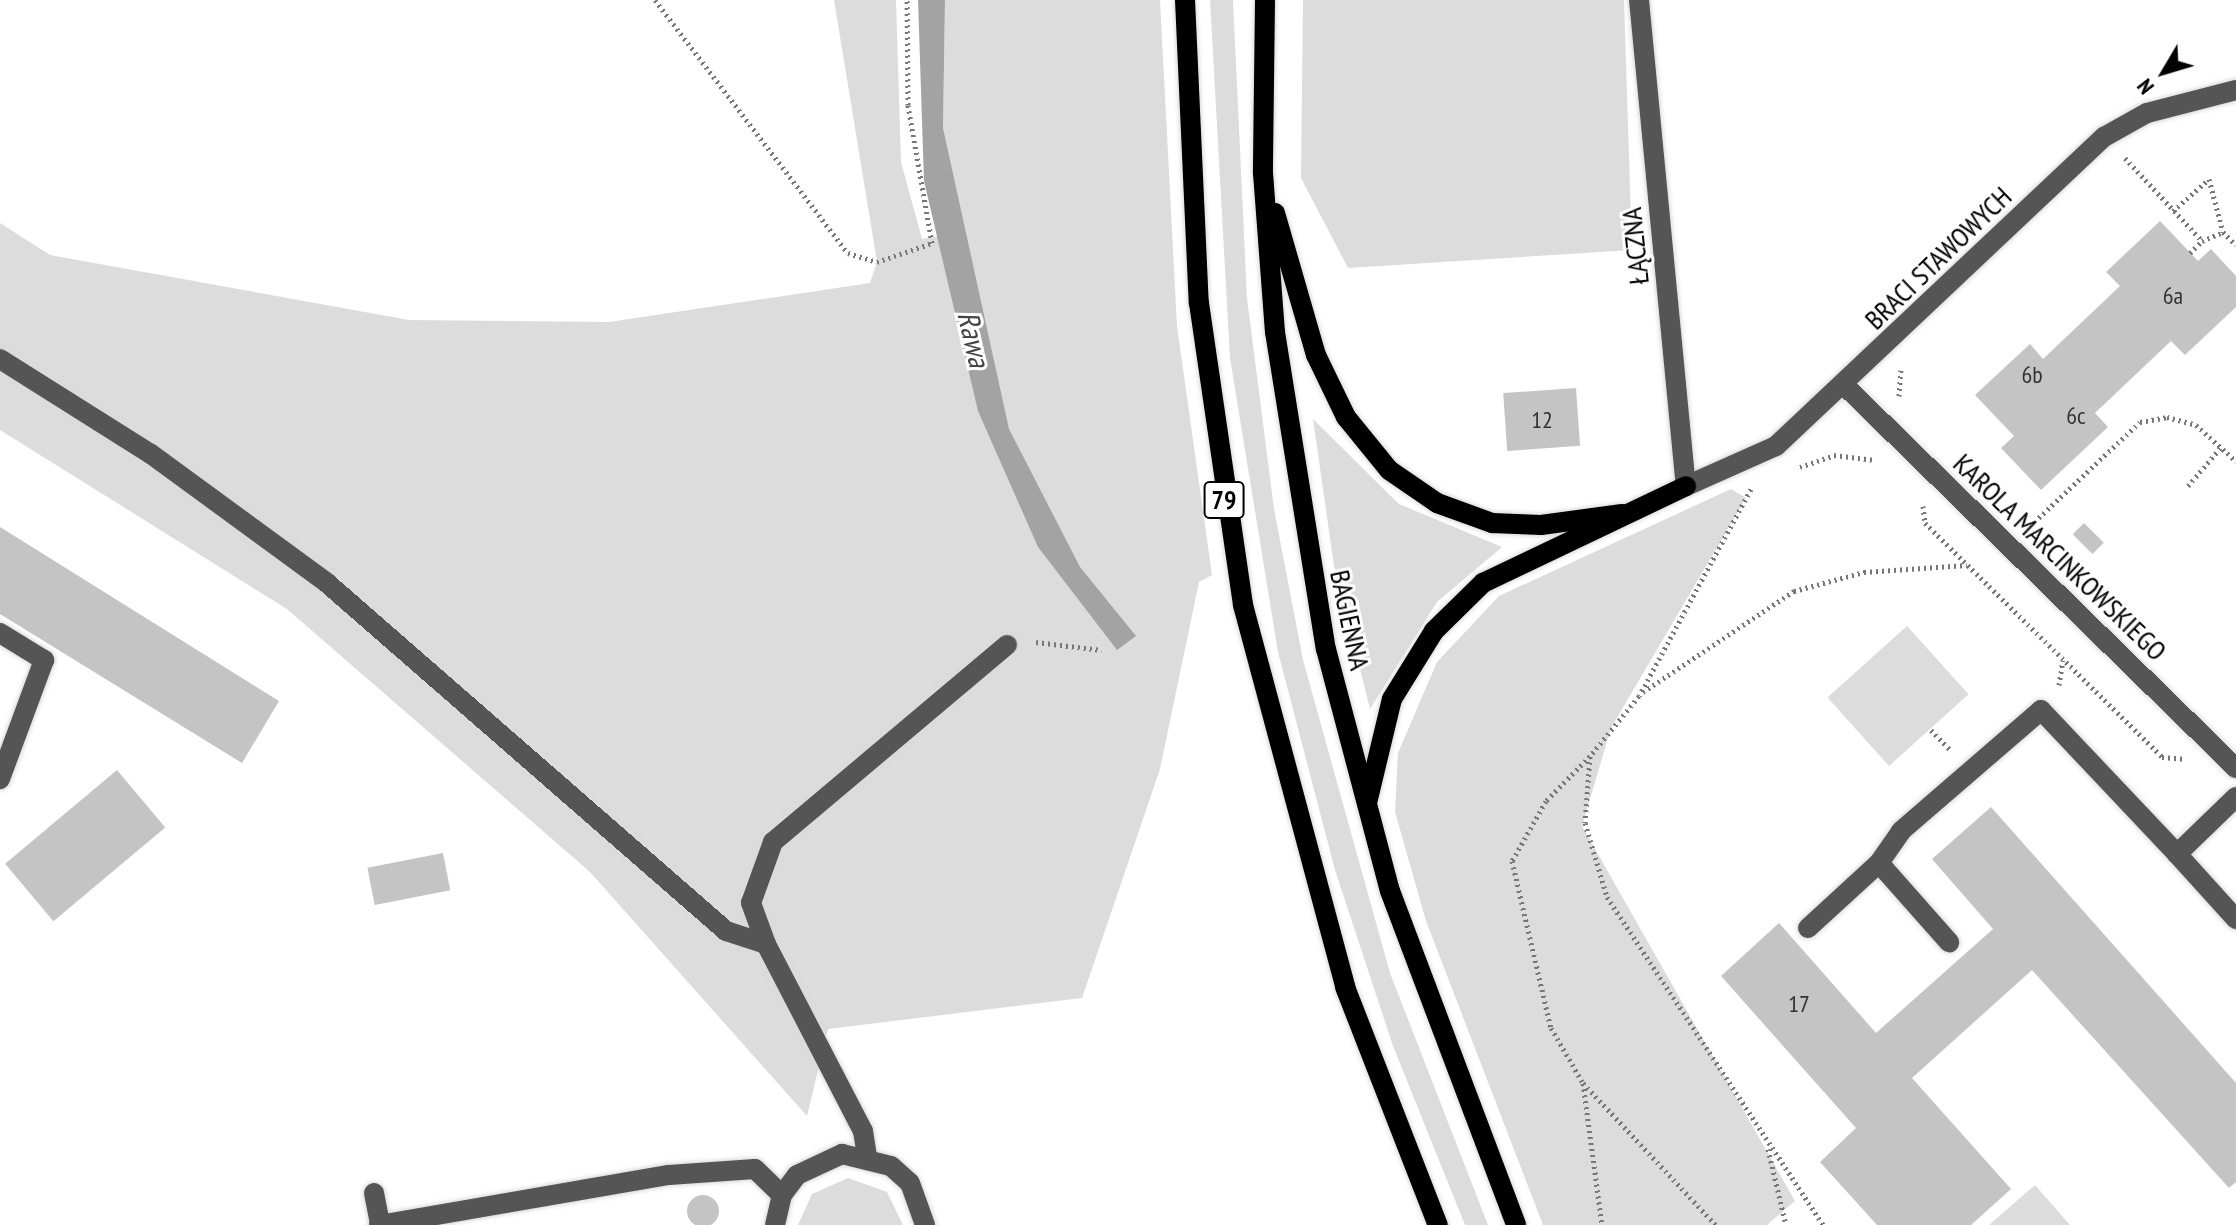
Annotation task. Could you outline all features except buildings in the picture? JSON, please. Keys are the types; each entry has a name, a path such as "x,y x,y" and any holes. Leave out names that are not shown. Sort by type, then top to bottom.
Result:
{"main road":[{"name":"79","path":"1185,0 1199,303 1243,605 1345,987 1438,1225"},
{"name":"BAGIENNA","path":"1265,0 1263,173 1290,459 1366,807 1451,1066 1516,1225"},
{"path":"1263,173 1316,355 1346,417 1389,470 1437,503 1492,523 1541,525 1622,514"},
{"path":"1366,807 1392,699 1434,631 1483,583 1686,486"}],"street":[{"name":"ŁĄCZNA","path":"1639,0 1686,486"},
{"name":"BRACI STAWOWYCH","path":"1686,486 1776,446 1845,386 2104,137 2147,113 2236,90"},
{"path":"0,359 151,454 327,583 726,931 766,944"},
{"name":"KAROLA MARCINKOWSKIEGO","path":"1845,386 2236,768"},
{"path":"0,633 44,660 0,779"},
{"path":"867,1156 863,1131 766,944 751,903 773,842 1007,645"},
{"path":"1808,928 1879,863 1901,831 2041,710 2236,919"},
{"path":"2177,854 2236,797"},
{"path":"1879,863 1949,942"},
{"path":"775,1225 782,1195 818,1160 867,1156 900,1175 923,1216 940,1225"},
{"path":"374,1193 380,1225 741,1170 755,1169 782,1195"}],"path":[{"path":"655,0 848,253 877,262 932,243 908,105 907,0"},
{"path":"2123,156 2202,241"},
{"path":"2173,211 2209,179 2223,232 2236,245"},
{"path":"2190,253 2202,241 2223,232"},
{"path":"2028,528 2140,422 2167,417 2196,425 2236,461"},
{"path":"2188,486 2222,446"},
{"path":"1789,471 1834,455 1888,465"},
{"path":"1716,1225 1583,1083 1551,1028 1512,861 1546,801 1590,756 1639,696 1751,488 1764,482"},
{"path":"1921,496 1925,523 2162,757 2189,759"},
{"path":"1639,696 1794,591 1864,572 1968,565"},
{"path":"1007,645 1053,640 1102,650"},
{"path":"2047,688 2057,699 2063,659"},
{"path":"1590,756 1585,823 1607,897 1823,1225"},
{"path":"1583,1083 1602,1225"},
{"path":"1768,1144 1786,1225"}],"shaded area":[{"path":"834,0 896,0 901,162 922,239 961,232 943,128 945,0 1160,0 1177,326 1212,575 1199,582 1160,769 1082,998 828,1029 807,1116 590,872 287,609 0,430 0,223 50,255 409,320 609,322 870,283 877,262"},
{"path":"1210,0 1233,0 1247,298 1274,509 1303,660 1390,973 1488,1225 1465,1225 1393,1046 1335,870 1278,652 1230,358"},
{"path":"1303,0 1624,0 1632,250 1348,268 1301,178"},
{"path":"1313,419 1399,504 1502,547 1437,602 1370,709 1334,566"},
{"path":"1731,489 1746,498 1611,728 1582,826 1795,1201 1767,1225 1543,1225 1426,921 1395,812 1398,753 1437,662 1499,596"},
{"path":"1907,626 1969,694 1889,766 1827,698"},
{"path":"848,1178 887,1192 903,1225 798,1225 812,1194"},
{"path":"2035,1185 2070,1225 1989,1225"}],"water":[{"name":"Rawa","path":"918,0 945,0 943,128 1009,429 1080,567 1136,636 1117,650 1038,547 978,411 924,181"}]}
